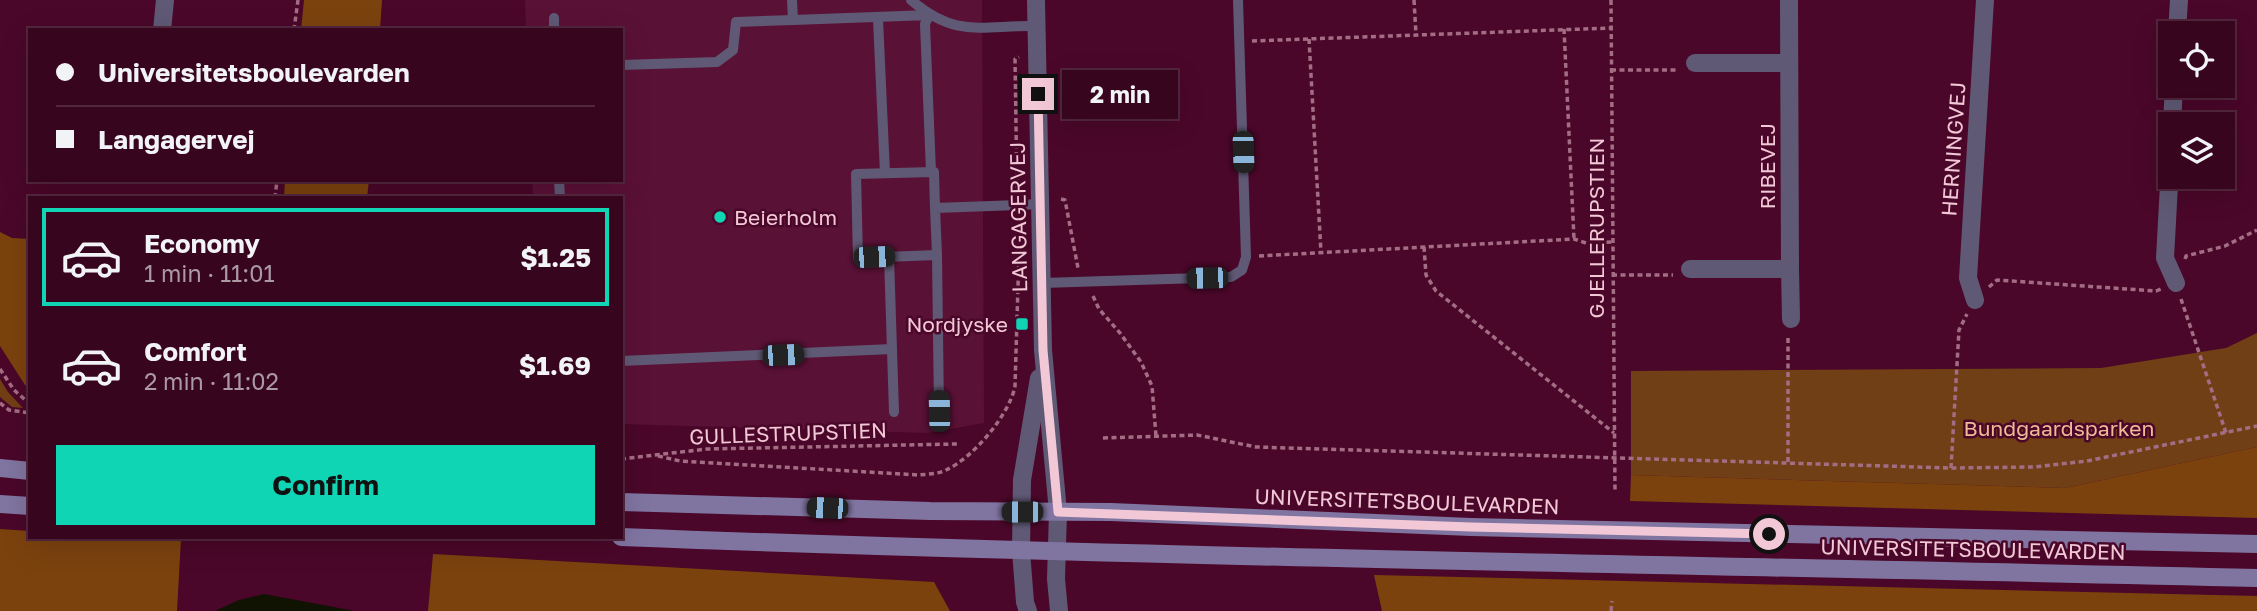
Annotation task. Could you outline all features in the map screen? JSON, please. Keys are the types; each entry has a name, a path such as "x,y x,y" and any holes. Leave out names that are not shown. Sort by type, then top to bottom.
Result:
{"main road":[{"path":"0,468 28,471"},
{"path":"623,502 1022,512"},
{"path":"0,504 28,506"},
{"name":"UNIVERSITETSBOULEVARDEN","path":"1022,512 1471,527 2257,544"},
{"path":"623,537 1021,542"},
{"name":"UNIVERSITETSBOULEVARDEN","path":"1021,542 1057,552 2257,578"}],"street":[{"path":"162,28 165,0"},
{"name":"LANGAGERVEJ","path":"1036,0 1043,350 1058,512 1056,579 1059,611"},
{"name":"RIBEVEJ","path":"1789,0 1791,319"},
{"name":"HERNINGVEJ","path":"1975,299 1968,278 1985,0"},
{"path":"2178,21 2179,0"},
{"path":"1695,63 1789,63"},
{"path":"2169,189 2165,258 2176,284"},
{"path":"1690,269 1790,269"},
{"name":"LANGAGERVEJ","path":"1028,611 1021,542 1022,480 1043,350"}],"lane":[{"path":"792,0 793,20"},
{"path":"911,0 944,23 967,28 1037,26"},
{"path":"1042,283 1231,278 1242,270 1246,257 1238,0"},
{"path":"623,65 717,62 733,50 736,22 878,19 929,15"},
{"path":"929,15 925,24 931,172 934,172 939,411"},
{"path":"878,19 885,173"},
{"path":"931,172 856,174 858,258 937,256"},
{"path":"935,208 1042,204"},
{"path":"889,257 894,412"},
{"path":"623,361 892,349"}],"path":[{"path":"294,28 298,0"},
{"path":"1414,0 1416,35"},
{"name":"GJELLERUPSTIEN","path":"1611,0 1615,491"},
{"path":"1240,41 1611,28"},
{"path":"1564,29 1574,239"},
{"path":"1309,39 1321,253"},
{"path":"658,456 680,461 933,474 946,470 973,449 1004,415 1013,399 1021,226 1018,204 1015,59 1037,45"},
{"path":"1611,70 1686,71 1695,63"},
{"path":"1061,199 1065,200 1079,273 1086,281 1099,309 1141,362 1152,386 1156,436"},
{"path":"2226,433 2176,284 2186,256 2225,246 2257,230"},
{"path":"1246,257 1574,239 1586,243 1612,242"},
{"path":"1424,247 1426,275 1436,290 1614,433"},
{"path":"1612,275 1686,275 1690,269"},
{"path":"1951,468 1959,330 1975,299 1997,281 2156,290 2176,284"},
{"path":"1788,462 1788,323 1791,319"},
{"path":"0,369 14,390 28,402"},
{"path":"0,403 9,410 28,413"},
{"path":"1103,438 1197,435 1256,447 1951,468 2034,467 2087,461 2257,426"},
{"name":"GULLESTRUPSTIEN","path":"623,459 707,449 957,444"},
{"path":"1611,611 1612,601"}],"shaded area":[{"path":"304,0 382,0 380,28 301,28"},
{"path":"525,0 982,0 984,423 928,433 623,424 623,196 533,196 532,182 623,182 623,28 526,28"},
{"path":"285,182 369,182 367,196 284,196"},
{"path":"0,232 12,238 28,239 28,387 0,346"},
{"path":"2257,447 2257,518 1630,501 1631,475 2065,488"},
{"path":"0,529 28,531 28,539 181,539 177,611 0,611"},
{"path":"433,554 934,582 950,611 428,611"},
{"path":"1374,575 2257,596 2257,611 1382,611"},
{"path":"264,594 355,611 215,611 239,600"}],"green space":[{"name":"Bundgaardsparken","path":"2257,333 2257,447 2065,488 1631,475 1631,371 2101,368 2226,348"},
{"path":"0,379 23,408 12,407 0,397"}],"place":[{"name":"Beierholm","path":"720,217"},
{"name":"Nordjyske","path":"1022,324"}],"route":[{"path":"1038,94 1043,350 1055,455 1058,512 1471,527 1769,534"}]}
